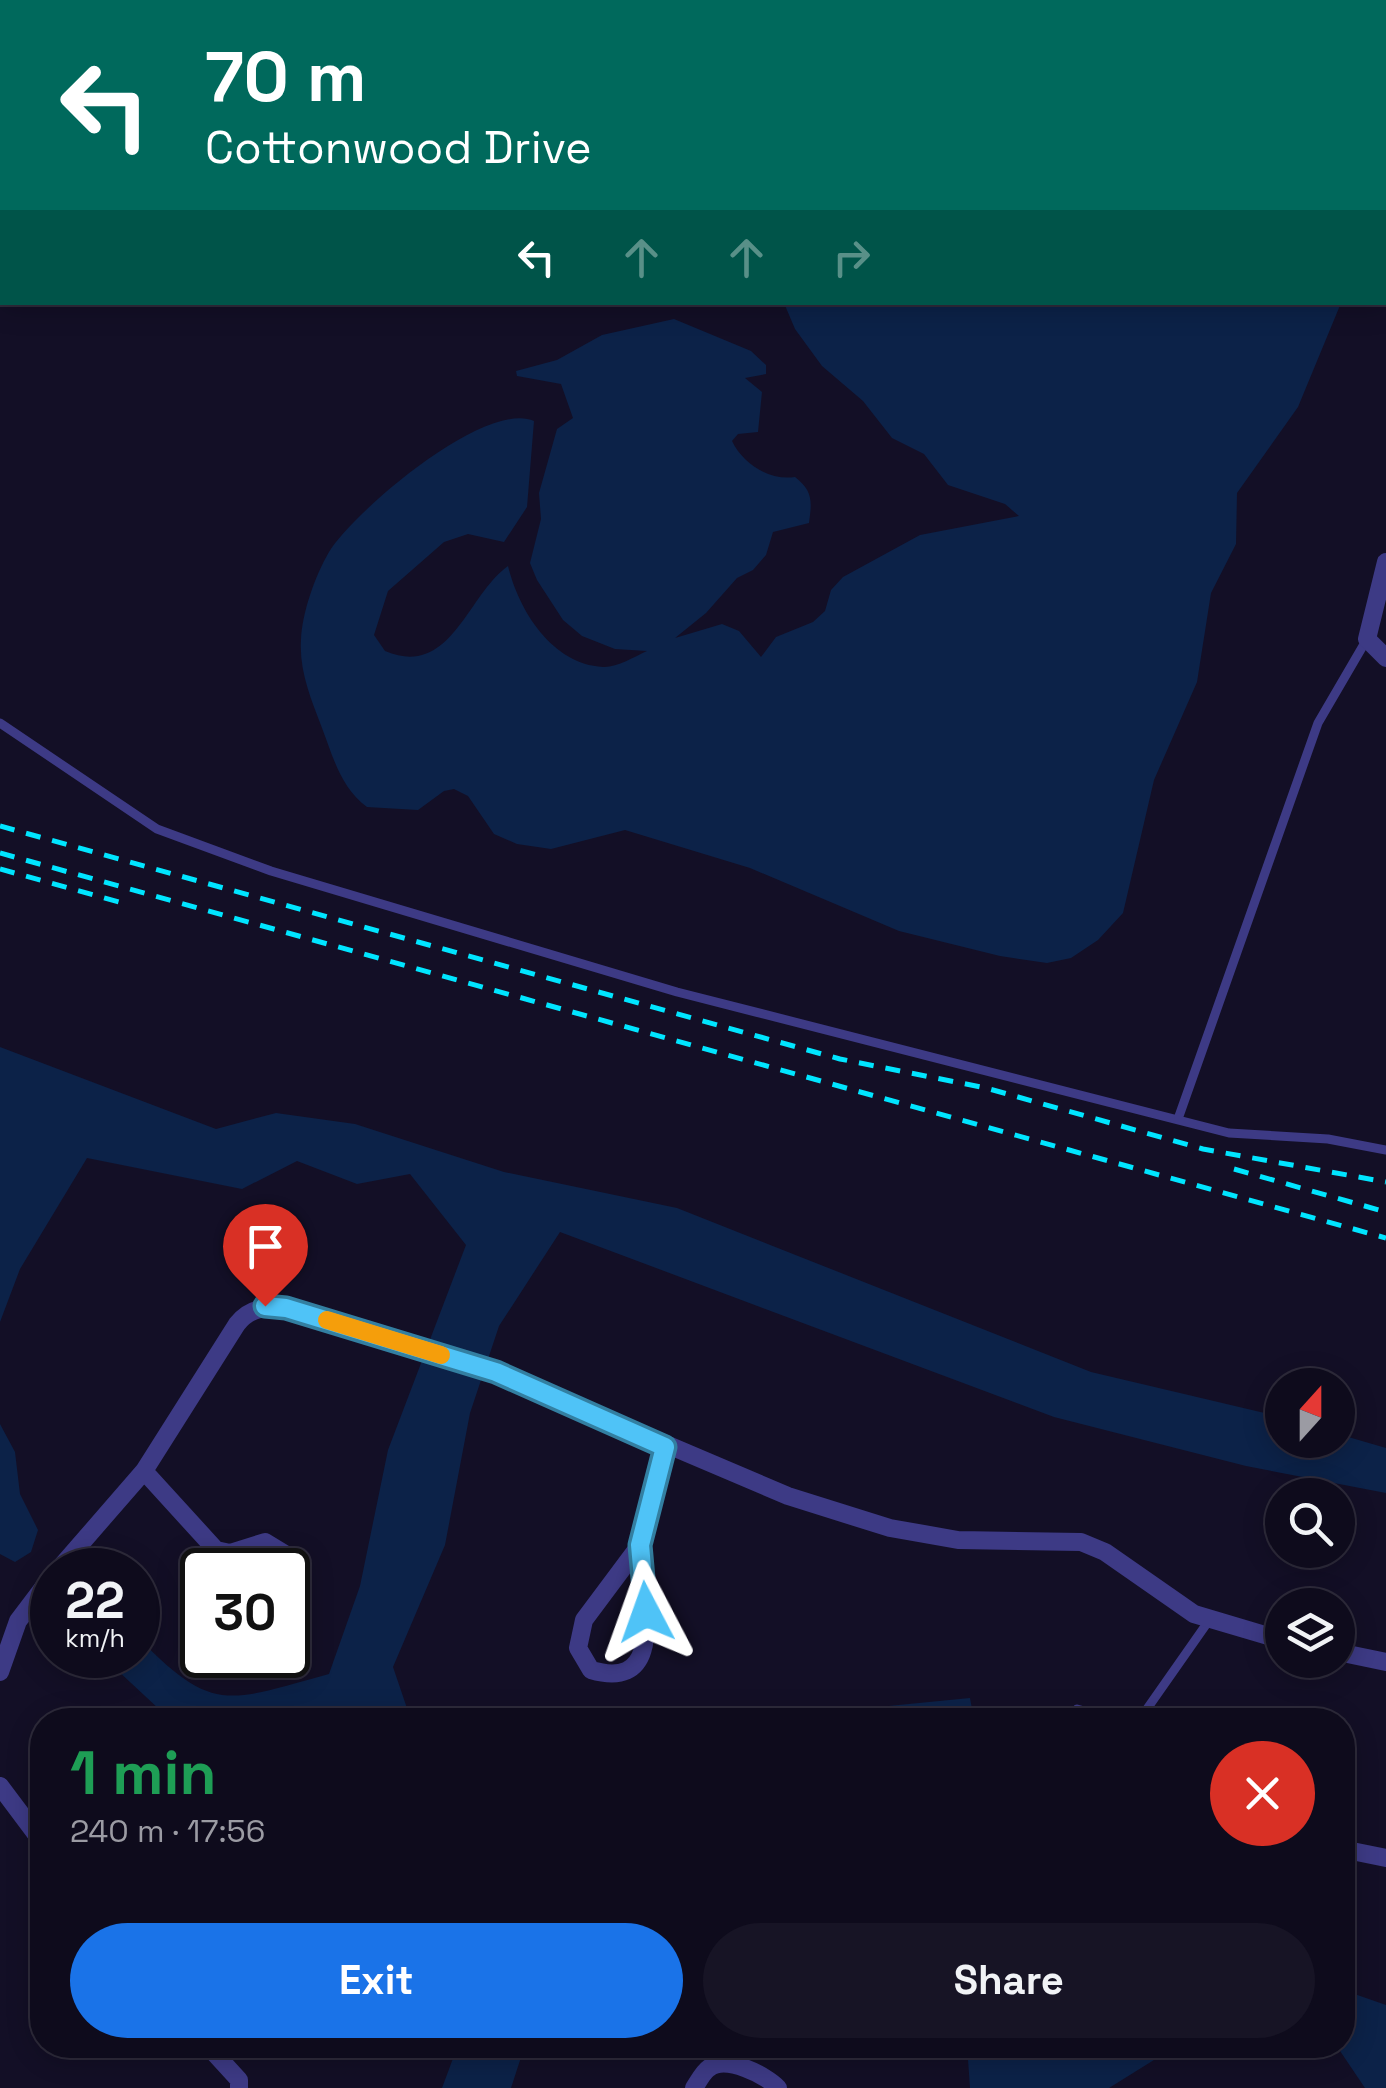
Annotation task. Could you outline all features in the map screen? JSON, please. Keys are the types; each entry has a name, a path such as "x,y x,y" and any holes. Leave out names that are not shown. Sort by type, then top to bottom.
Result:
{"street":[{"path":"1386,562 1367,639 1386,658"},
{"path":"77,1548 144,1471 245,1314 265,1306 286,1308 496,1372 788,1496 890,1528 958,1540 1080,1542 1105,1552 1161,1594 1210,1620 1265,1635"},
{"path":"640,1545 584,1620 578,1648 591,1670 609,1675 623,1672 640,1659 646,1634 640,1545 665,1447"},
{"path":"144,1471 214,1548"},
{"path":"242,1548 265,1542 277,1548"},
{"path":"0,1672 18,1620 30,1604"},
{"path":"1355,1656 1386,1662"},
{"path":"0,1786 30,1826"},
{"path":"1355,1852 1386,1858"},
{"path":"219,2058 239,2080 239,2088"},
{"path":"694,2088 710,2067 725,2062 778,2088"}],"lane":[{"path":"1178,1120 1318,724 1367,639"},
{"path":"0,723 157,829 270,872 676,992 1228,1133 1328,1139 1386,1150"},
{"path":"1148,1708 1210,1620"}],"water":[{"path":"785,305 1340,305 1298,407 1237,493 1236,544 1211,593 1197,682 1154,780 1123,913 1098,940 1071,958 1047,963 1000,956 899,931 750,868 625,830 551,849 517,844 494,834 468,796 454,789 444,791 418,810 367,807 351,791 334,761 307,685 301,651 304,618 319,572 343,534 392,487 454,442 485,427 512,419 534,421 527,507 504,542 468,534 444,542 388,591 374,635 385,651 408,657 426,654 442,644 508,566 529,617 553,646 568,656 585,664 608,667 647,651 615,649 582,636 563,620 530,563 541,519 539,493 557,429 573,418 561,384 517,376 516,371 557,360 602,335 674,319 751,351 766,365 766,374 745,378 762,392 758,432 738,434 732,441 750,464 776,476 795,477 810,497 809,523 773,532 766,555 753,570 737,578 706,613 675,638 722,624 739,631 761,657 776,637 813,622 825,611 831,590 843,577 920,535 1019,516 1005,504 948,485 924,454 892,438 863,401 822,366 795,329"},
{"path":"0,1047 216,1129 276,1113 355,1124 504,1172 677,1208 1091,1372 1265,1413 1265,1458 1355,1458 1355,1439 1386,1448 1386,1493 1355,1487 1355,1478 1308,1478 1246,1466 1054,1417 560,1232 499,1326 470,1413 445,1545 393,1667 407,1708 158,1708 126,1678 160,1678 160,1659 180,1678 225,1695 246,1695 329,1674 360,1586 388,1450 466,1245 410,1174 357,1184 297,1161 242,1189 87,1158 20,1269 0,1322"},
{"path":"0,1424 15,1452 20,1494 38,1530 30,1553 15,1562 0,1554"},
{"path":"970,1698 972,1708 868,1708"},
{"path":"1355,1994 1386,2005 1386,2088 1365,2088 1345,2058 1355,2058"},
{"path":"453,2058 521,2058 511,2088 442,2088"},
{"path":"968,2058 1157,2058 1109,2088 970,2088"}],"railway":[{"path":"0,826 840,1059 986,1088 1203,1149 1386,1182"},
{"path":"0,853 1386,1238"},
{"path":"0,869 130,905"},
{"path":"1234,1169 1386,1212"}],"slow traffic":[{"path":"327,1320 441,1355"}],"route":[{"path":"265,1306 286,1308 496,1372 665,1447 640,1545 646,1612"}]}
